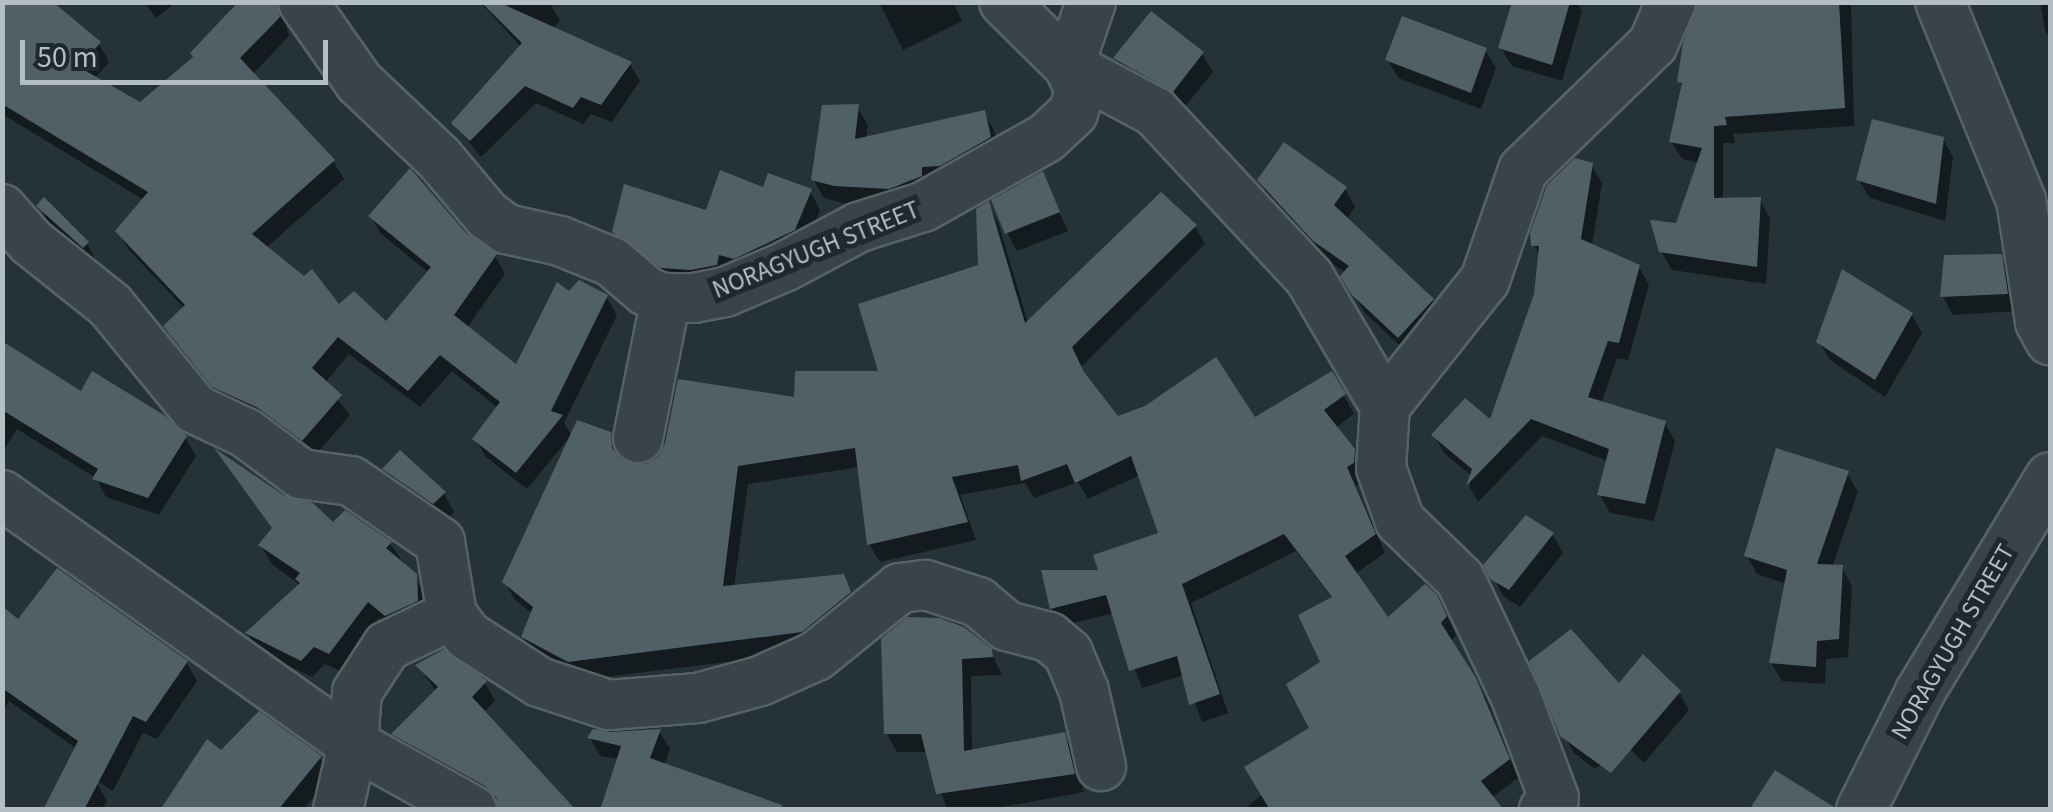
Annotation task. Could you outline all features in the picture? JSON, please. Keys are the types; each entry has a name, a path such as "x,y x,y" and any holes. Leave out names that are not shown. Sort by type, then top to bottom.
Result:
{"street":[{"path":"302,2 359,82 440,158 486,215 506,229 612,262 646,292 666,298 638,438"},
{"path":"1004,2 1070,66 1155,112 1309,277 1385,406 1381,468 1400,521 1460,579 1516,698 1554,798 1544,810"},
{"name":"NORAGYUGH STREET","path":"666,298 724,292 784,268 859,227 923,208 1020,155 1073,113 1080,90 1070,66 1091,2"},
{"path":"1385,406 1485,280 1522,170 1652,44 1671,2"},
{"path":"1940,2 2021,200 2040,322 2050,340"},
{"path":"2,209 31,242 110,305 195,409 246,434 301,474 351,481 440,542 452,614 468,636 540,682 609,705 698,698 760,681 816,656 900,588 926,584 978,602 1008,626 1050,637 1068,653 1084,691 1102,766"},
{"name":"NORAGYUGH STREET","path":"1861,810 1920,692 2050,477"},
{"path":"2,495 353,744 472,810"},
{"path":"338,810 353,744 358,692 387,646 452,614"}],"building":[{"path":"3,2 53,2 101,42 79,67 140,102 193,57 190,53 238,2 276,2 280,17 240,58 335,160 252,234 304,276 312,269 339,304 354,291 386,321 431,267 368,216 410,168 466,233 497,254 454,315 516,364 557,282 569,291 579,280 608,295 551,411 563,415 516,473 472,439 500,402 440,355 408,391 338,337 312,368 342,395 302,441 258,408 212,387 163,326 185,305 115,231 148,192 2,104"},
{"path":"481,2 498,2 632,62 601,105 581,97 573,108 525,86 470,141 451,123 522,43"},
{"path":"1512,2 1570,2 1552,65 1498,48"},
{"path":"1698,2 1839,2 1845,108 1725,117 1727,125 1714,126 1714,198 1761,197 1757,267 1659,252 1650,220 1676,223 1702,148 1669,142 1682,83 1677,82 1683,43"},
{"path":"1151,11 1204,52 1173,92 1113,58"},
{"path":"1402,16 1487,48 1471,93 1385,60"},
{"path":"859,104 855,139 985,110 991,137 940,166 922,167 922,176 889,189 834,186 811,180 822,105"},
{"path":"1872,119 1944,137 1936,204 1856,180"},
{"path":"1284,142 1347,187 1334,205 1434,299 1398,338 1351,294 1340,276 1349,266 1313,241 1257,180"},
{"path":"1575,158 1593,163 1581,239 1640,265 1619,343 1608,341 1588,397 1666,421 1645,504 1597,495 1609,449 1531,419 1466,486 1472,469 1431,435 1465,398 1490,419 1534,294 1539,246 1531,246 1530,233 1547,185"},
{"path":"720,170 763,187 768,173 812,189 795,230 734,259 719,255 717,265 691,270 661,268 612,232 624,184 706,210"},
{"path":"1043,171 1060,212 1005,234 991,200"},
{"path":"1161,192 1197,225 1072,347 1084,372 1118,416 1145,406 1216,357 1255,417 1332,371 1346,394 1324,410 1355,449 1354,463 1347,467 1376,534 1345,556 1388,617 1425,584 1437,595 1447,616 1441,623 1476,678 1510,759 1481,781 1504,810 1270,810 1244,767 1309,728 1286,684 1320,662 1298,615 1332,597 1284,534 1182,584 1220,694 1189,705 1177,656 1129,671 1106,595 1050,609 1041,570 1098,570 1093,555 1158,533 1131,456 1075,483 1067,464 1021,481 1018,465 952,477 968,522 867,545 855,448 738,466 723,586 844,574 851,592 802,632 568,662 521,637 533,607 502,582 577,420 611,432 612,448 621,459 646,464 658,457 665,444 678,379 794,397 795,371 878,371 858,304 978,265 976,209 989,201 1025,323"},
{"path":"44,197 89,242 83,248 36,206"},
{"path":"2002,254 2008,294 1940,297 1944,255"},
{"path":"1842,269 1913,313 1875,380 1816,342"},
{"path":"2,341 81,391 92,371 164,415 187,436 148,498 92,479 98,469 2,410"},
{"path":"214,448 285,496 313,503 333,522 345,510 392,542 386,548 417,574 418,601 385,616 368,602 329,654 314,647 301,661 245,633 300,583 295,579 300,573 258,545 272,528"},
{"path":"1776,448 1849,471 1817,564 1843,565 1839,639 1817,641 1816,667 1769,663 1787,570 1744,556"},
{"path":"400,450 446,492 433,504 382,469"},
{"path":"1526,515 1554,533 1509,590 1490,579 1483,565"},
{"path":"57,568 188,661 146,722 133,716 84,810 43,810 78,741 2,688 2,606 18,619"},
{"path":"907,617 939,618 964,627 992,649 993,657 962,659 964,751 1065,732 1075,774 936,794 921,734 884,734 881,639"},
{"path":"1571,629 1619,683 1643,654 1681,691 1611,773 1560,736 1529,661"},
{"path":"444,649 487,681 472,697 576,810 499,810 496,797 485,786 391,734 438,687 415,665"},
{"path":"259,711 322,756 278,810 160,810 207,739 221,750"},
{"path":"593,729 661,729 650,758 782,805 781,810 600,810 621,746 587,738"},
{"path":"1775,770 1834,807 1834,810 1749,810"}]}
